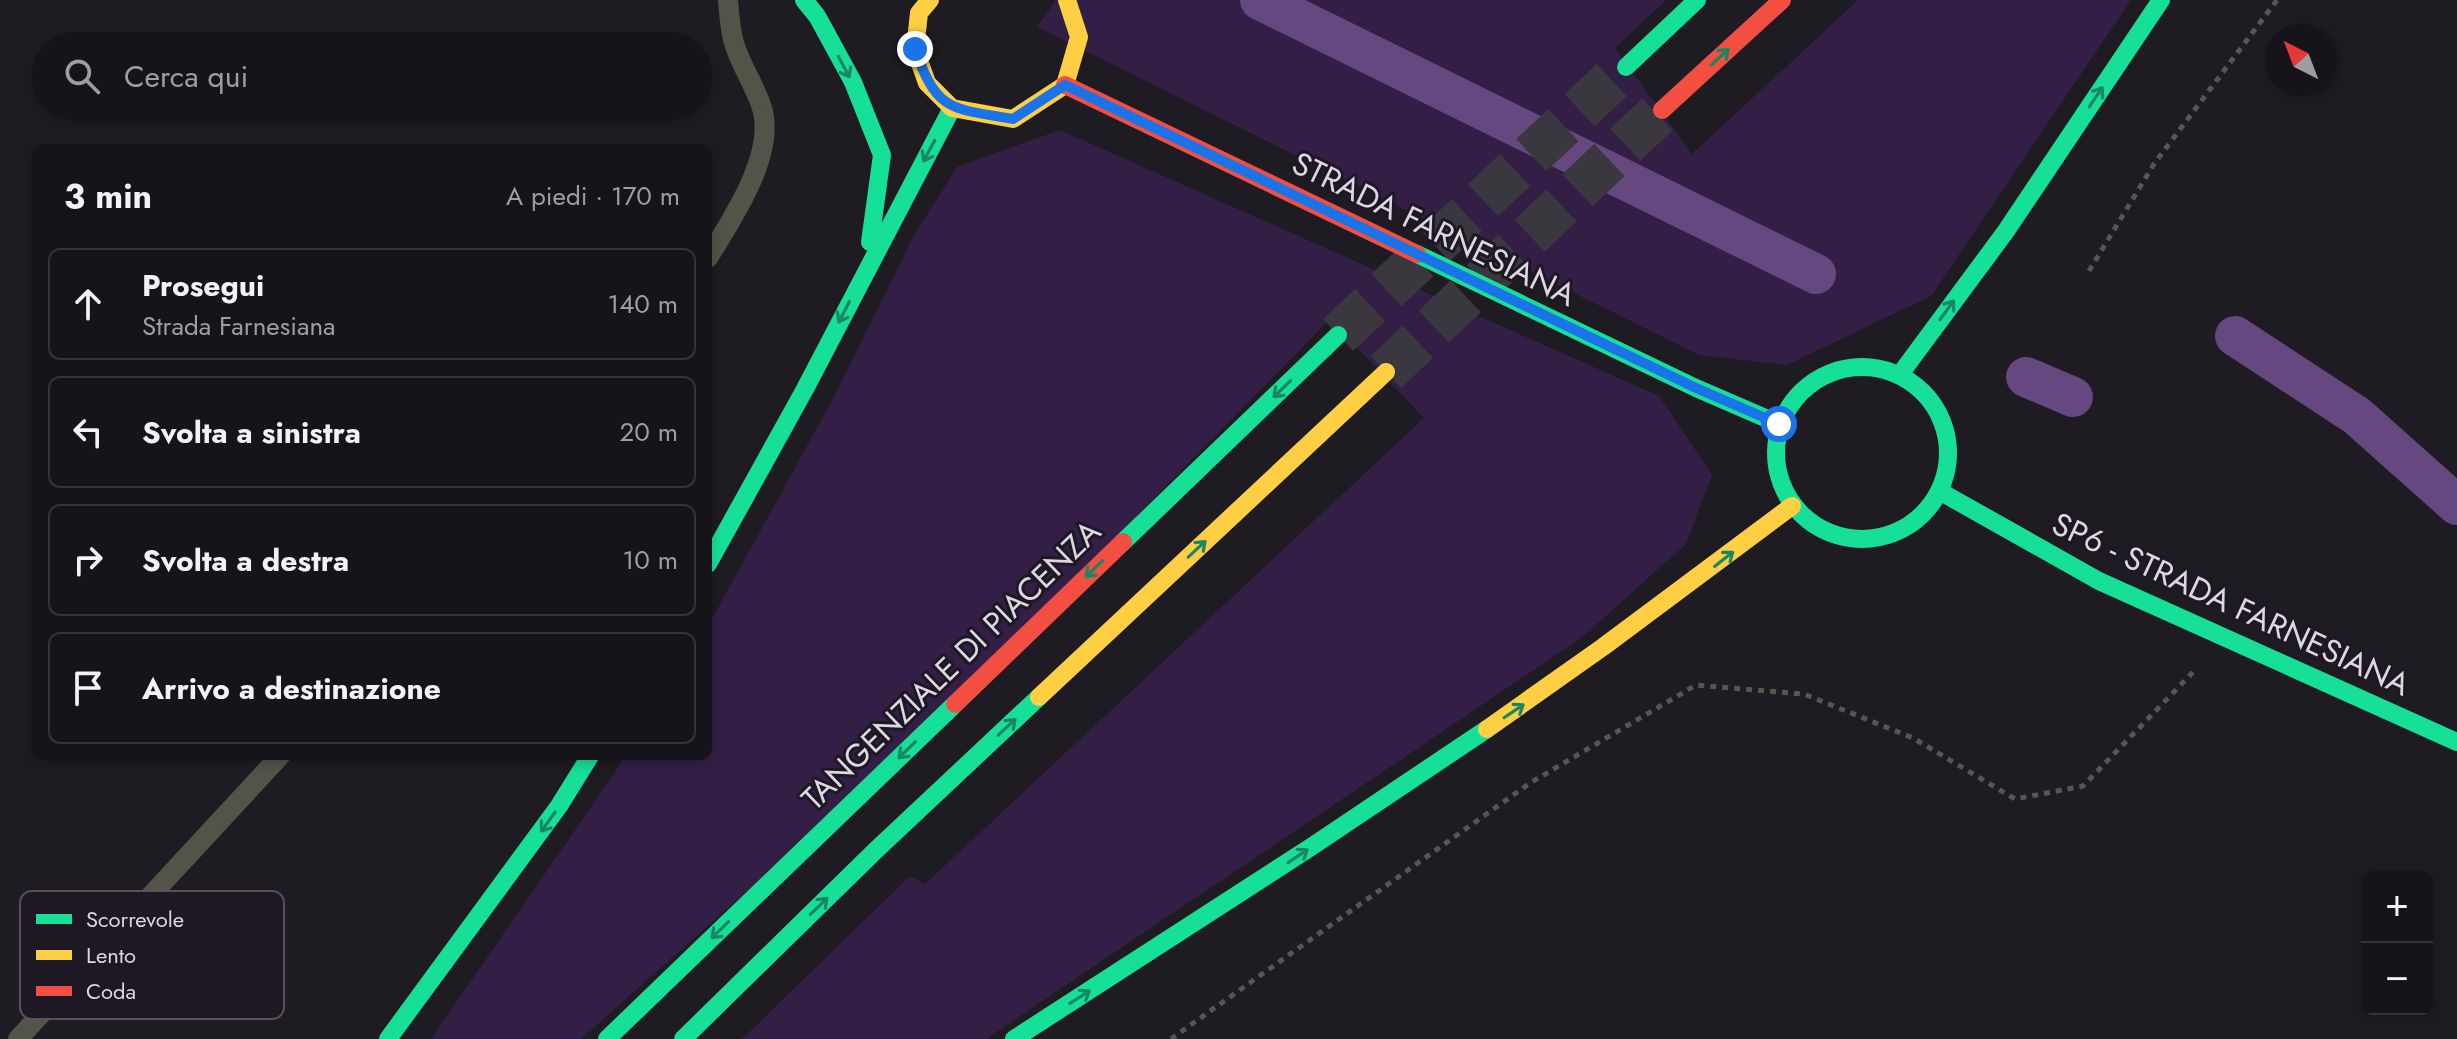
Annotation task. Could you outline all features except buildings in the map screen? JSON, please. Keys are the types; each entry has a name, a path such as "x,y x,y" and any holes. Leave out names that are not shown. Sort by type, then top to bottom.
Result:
{"main road":[{"path":"804,0 817,16 853,82 882,155 866,269"},
{"path":"918,6 915,49 927,83 952,108 1013,119 1065,85 1079,37 1067,0"},
{"path":"1626,67 1697,0"},
{"path":"1662,110 1782,0"},
{"path":"1901,373 2006,231 2161,0"},
{"name":"STRADA FARNESIANA","path":"1065,85 1696,388 1779,424"},
{"path":"712,557 805,389 952,108"},
{"name":"TANGENZIALE DI PIACENZA","path":"607,1039 1338,335"},
{"path":"1853,365 1901,373 1935,403 1950,447 1941,492 1911,525 1870,540 1826,533 1792,506 1778,480 1774,452 1779,424 1807,383 1853,365"},
{"path":"683,1039 876,850 1386,372"},
{"name":"SP6 - STRADA FARNESIANA","path":"1941,492 2099,581 2457,742"},
{"path":"1014,1039 1261,881 1537,696 1683,591 1792,506"},
{"path":"388,1039 559,806 588,760"}],"lane":[{"path":"712,251 743,201 765,135 763,108 735,45 728,0"},
{"path":"155,891 276,760"},
{"path":"18,1039 37,1019"}],"path":[{"path":"2089,271 2154,164 2277,0"},
{"path":"1171,1039 1530,783 1696,685 1804,694 1913,738 2015,799 2083,786 2226,638"}],"shaded area":[{"path":"1056,0 1666,0 1615,48 1692,154 1858,0 2131,0 1931,296 1787,365 1699,355 1037,27"},
{"path":"1060,130 1659,396 1712,475 1686,544 1580,639 986,1039 742,1039 910,876 925,884 1424,418 1330,319 926,731 581,1039 431,1039 623,760 712,760 712,619 834,397 914,235 957,167"}],"waterway":[{"path":"1260,0 1816,274"},
{"path":"2235,336 2357,416 2457,505"},
{"path":"2026,377 2073,397"}],"tunnel":[{"path":"1338,335 1626,67"},
{"path":"1386,372 1662,110"}],"traffic: fast":[{"path":"804,0 817,16 853,82 882,155 870,242"},
{"path":"1626,67 1697,0"},
{"path":"1901,373 2006,231 2161,0"},
{"path":"712,557 805,389 952,108"},
{"path":"1417,254 1696,388 1779,424"},
{"path":"1123,542 1338,335"},
{"path":"1862,367 1895,373 1923,392 1942,420 1948,453 1942,486 1923,514 1895,533 1862,539 1829,533 1801,514 1782,486 1776,453 1782,420 1801,392 1829,373 1862,367"},
{"path":"1941,492 2099,581 2457,742"},
{"path":"683,1039 876,850 1039,697"},
{"path":"607,1039 955,704"},
{"path":"1014,1039 1487,729"},
{"path":"388,1039 559,806 588,760"}],"traffic: slow":[{"path":"930,0 919,13 915,49 927,83 952,108 1013,119 1065,85 1079,37 1067,0"},
{"path":"1039,697 1386,372"},
{"path":"1487,729 1792,506"}],"traffic: jam":[{"path":"1662,110 1782,0"},
{"path":"1065,85 1417,254"},
{"path":"955,704 1123,542"}],"route":[{"path":"915,49 927,83 952,108 1013,119 1065,85 1696,388 1779,424"}]}
